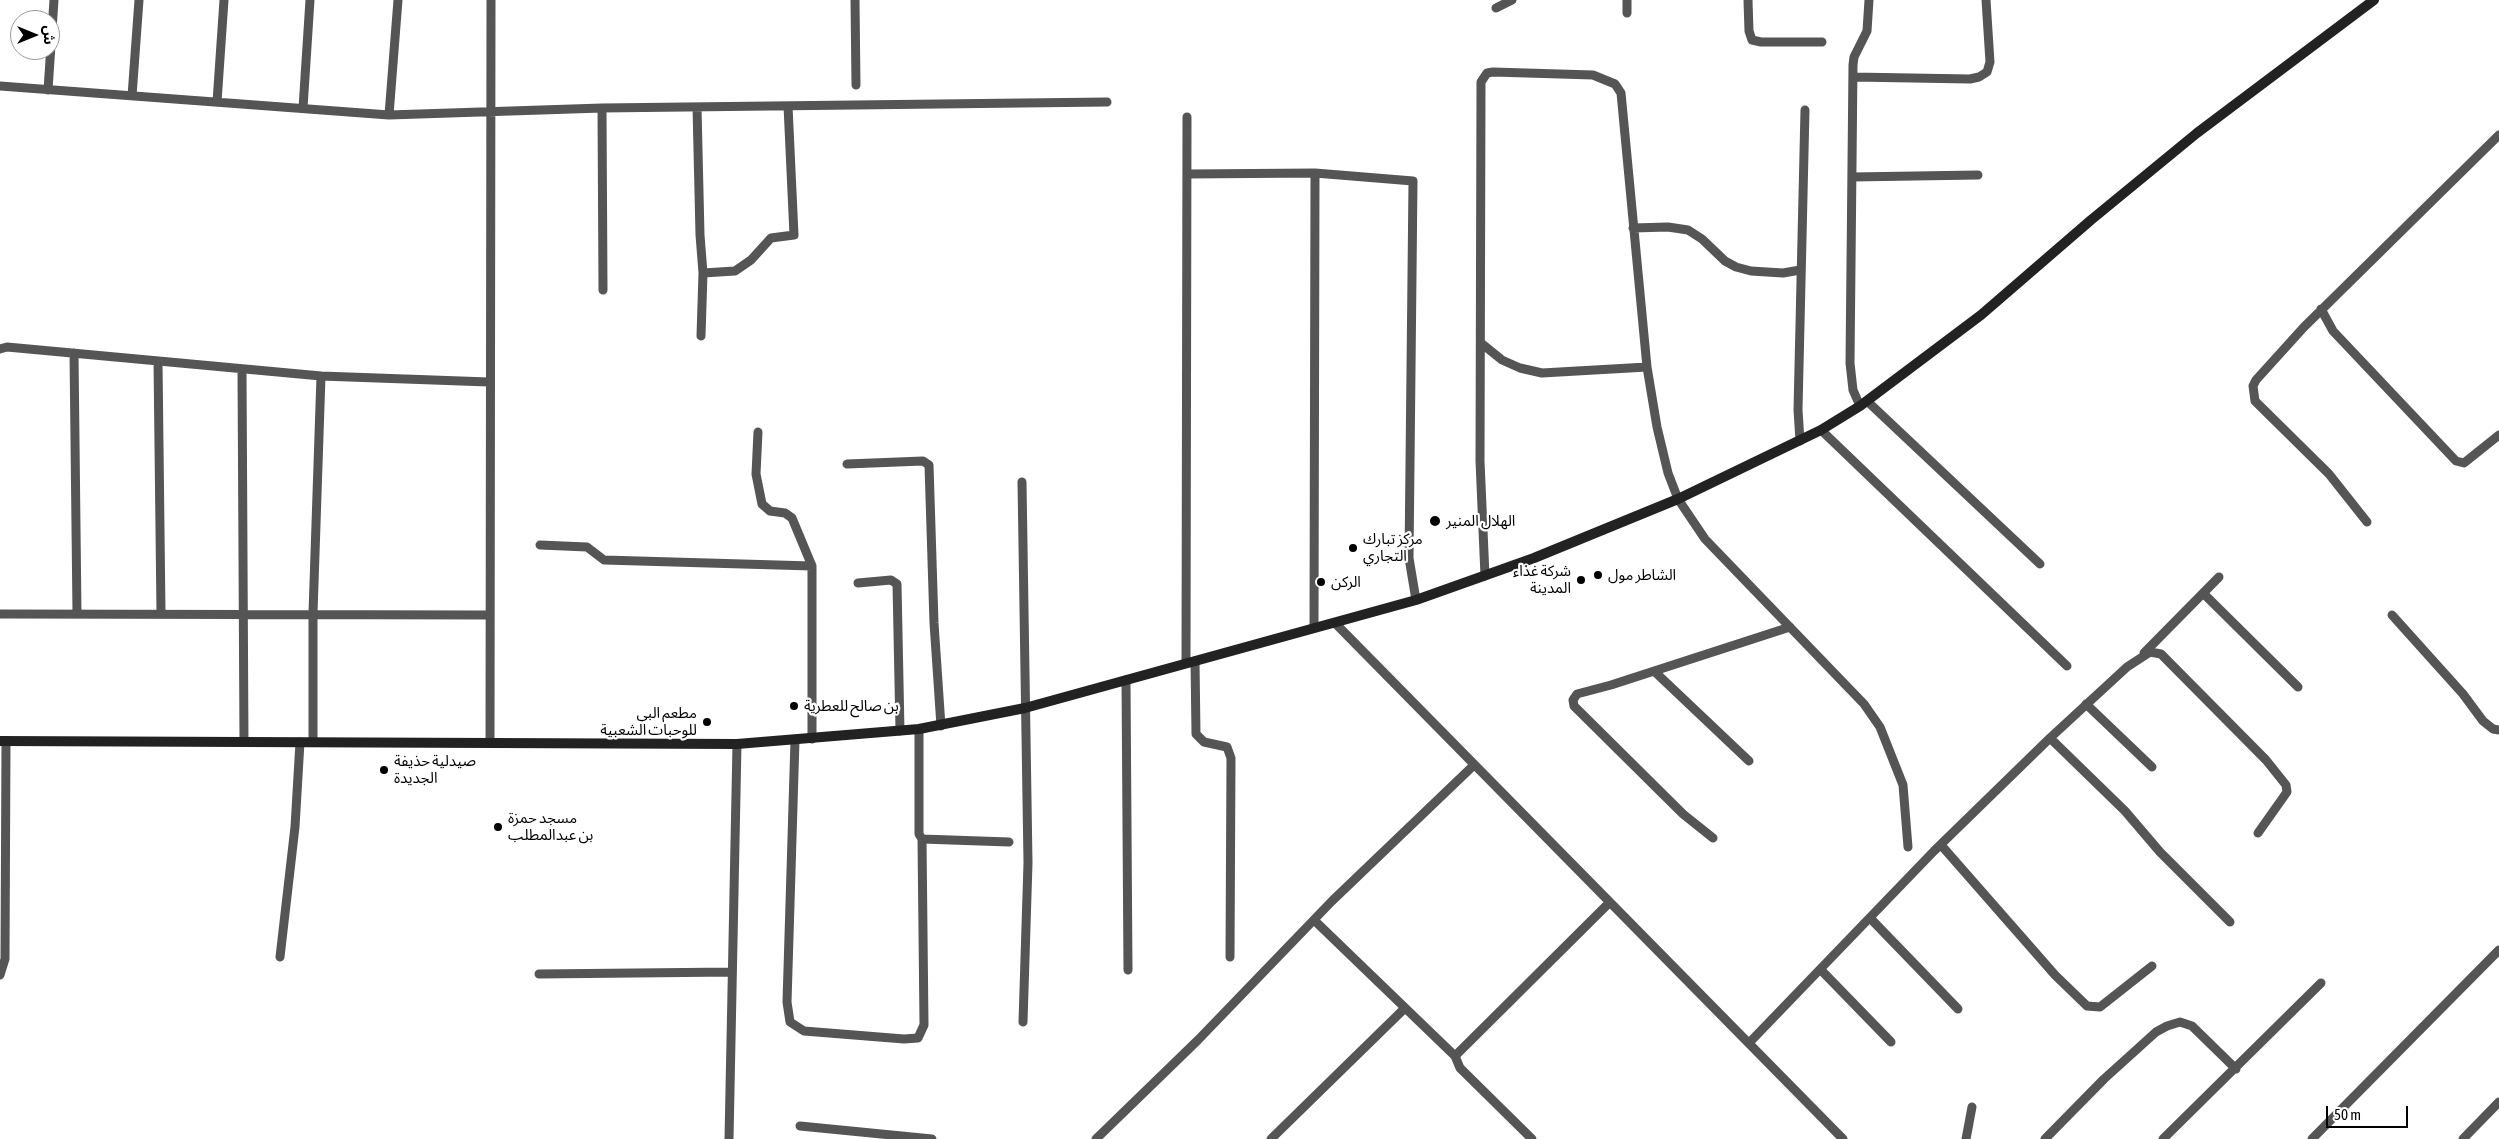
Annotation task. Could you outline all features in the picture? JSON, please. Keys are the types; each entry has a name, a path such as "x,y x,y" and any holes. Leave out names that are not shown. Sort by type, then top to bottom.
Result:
{"main road":[{"path":"3,741 737,744 900,731 941,726 1025,708 1416,600 1485,576 1678,499 1821,430 1863,403 1981,315 2090,220 2198,133 2374,0"}],"street":[{"path":"48,90 54,0"},
{"path":"132,96 139,0"},
{"path":"216,102 224,0"},
{"path":"303,108 310,0"},
{"path":"389,114 398,0"},
{"path":"490,743 491,0"},
{"path":"855,0 856,84"},
{"path":"1496,8 1512,0"},
{"path":"1627,0 1627,13"},
{"path":"1748,0 1749,35 1752,40 1760,42 1822,42"},
{"path":"1869,0 1867,31 1854,57 1853,77 1850,363 1854,390 1863,403 2040,564"},
{"path":"1853,77 1970,79 1979,77 1987,72 1990,62 1986,0"},
{"path":"1485,576 1480,461 1481,82 1487,73 1583,73 1602,77 1615,84 1621,93 1647,367 1657,427 1668,473 1678,499 1705,539 1864,704 1880,727 1903,785 1908,847"},
{"path":"0,86 389,114 697,106 1107,102"},
{"path":"697,106 700,235 703,273 701,336"},
{"path":"703,273 735,270 751,260 771,238 794,235 788,106"},
{"path":"602,108 603,290"},
{"path":"1800,441 1798,410 1800,270 1805,110"},
{"path":"1187,117 1191,662 1196,734 1202,741 1227,747 1231,758 1230,957"},
{"path":"2367,522 2329,474 2274,420 2254,396 2256,380 2321,310 2499,134"},
{"path":"1188,174 1315,174 1413,180 1409,558 1416,600"},
{"path":"1314,628 1315,174"},
{"path":"1852,177 1978,176"},
{"path":"1633,228 1668,227 1688,230 1702,239 1725,260 1743,269 1768,273 1800,270"},
{"path":"2321,310 2333,331 2456,461 2464,463 2470,460 2499,435"},
{"path":"1481,344 1502,360 1520,368 1542,372 1647,367"},
{"path":"0,349 7,347 321,376 489,382"},
{"path":"74,353 77,614"},
{"path":"158,361 162,614"},
{"path":"242,369 244,742"},
{"path":"313,742 313,613 321,376"},
{"path":"1821,430 2067,666"},
{"path":"758,432 756,474 762,504 770,511 785,513 792,518 812,566 812,739"},
{"path":"847,464 923,461 929,466 934,623 941,726"},
{"path":"1022,482 1028,863 1023,1022"},
{"path":"540,545 587,547 604,560 812,566"},
{"path":"1749,1043 1941,845 2050,738 2140,657 2219,577"},
{"path":"858,583 891,580 897,584 900,731"},
{"path":"2203,593 2298,687"},
{"path":"0,614 313,613 490,615"},
{"path":"2392,615 2463,694 2483,721 2499,730"},
{"path":"1335,623 1609,903 1844,1139"},
{"path":"1713,838 1684,814 1573,703 1577,694 1790,627"},
{"path":"2140,657 2150,652 2161,654 2280,775 2286,785 2287,792 2258,833"},
{"path":"1654,671 1749,761"},
{"path":"1126,680 1128,970"},
{"path":"2086,704 2152,767"},
{"path":"795,740 787,1002 790,1022 804,1031 904,1039 918,1038 924,1025 922,839 919,834 920,729"},
{"path":"2050,738 2125,811 2160,852 2230,922"},
{"path":"0,975 5,959 3,741"},
{"path":"280,957 295,827 300,742"},
{"path":"729,1139 737,744"},
{"path":"1096,1139 1198,1040 1314,920 1474,765"},
{"path":"922,839 1009,842"},
{"path":"1941,845 2055,975 2087,1006 2100,1007 2152,966"},
{"path":"1455,1056 1609,903"},
{"path":"1870,918 1958,1009"},
{"path":"1314,920 1455,1056 1460,1068 1532,1139"},
{"path":"2312,1139 2499,950"},
{"path":"1821,970 1891,1042"},
{"path":"539,974 732,972"},
{"path":"2163,1139 2321,983"},
{"path":"1271,1139 1405,1008"},
{"path":"2045,1139 2104,1079 2156,1032 2167,1026 2180,1022 2192,1026 2236,1069"},
{"path":"2463,1139 2499,1102"},
{"path":"1966,1139 1972,1107"},
{"path":"800,1126 932,1139"}],"place":[{"name":"الهلال المنير","path":"1435,521"},
{"name":"مركز تبارك التجاري","path":"1353,548"},
{"name":"الشاطر مول","path":"1598,575"},
{"name":"شركة غذاء المدينة","path":"1581,580"},
{"name":"الركن","path":"1321,582"},
{"name":"بن صالح للعطرية","path":"794,706"},
{"name":"مطعم البي للوحبات الشعبية","path":"707,722"},
{"name":"صيدلية حذيفة الجديدة","path":"384,770"},
{"name":"مسجد حمزة بن عبدالمطلب","path":"498,827"}]}
